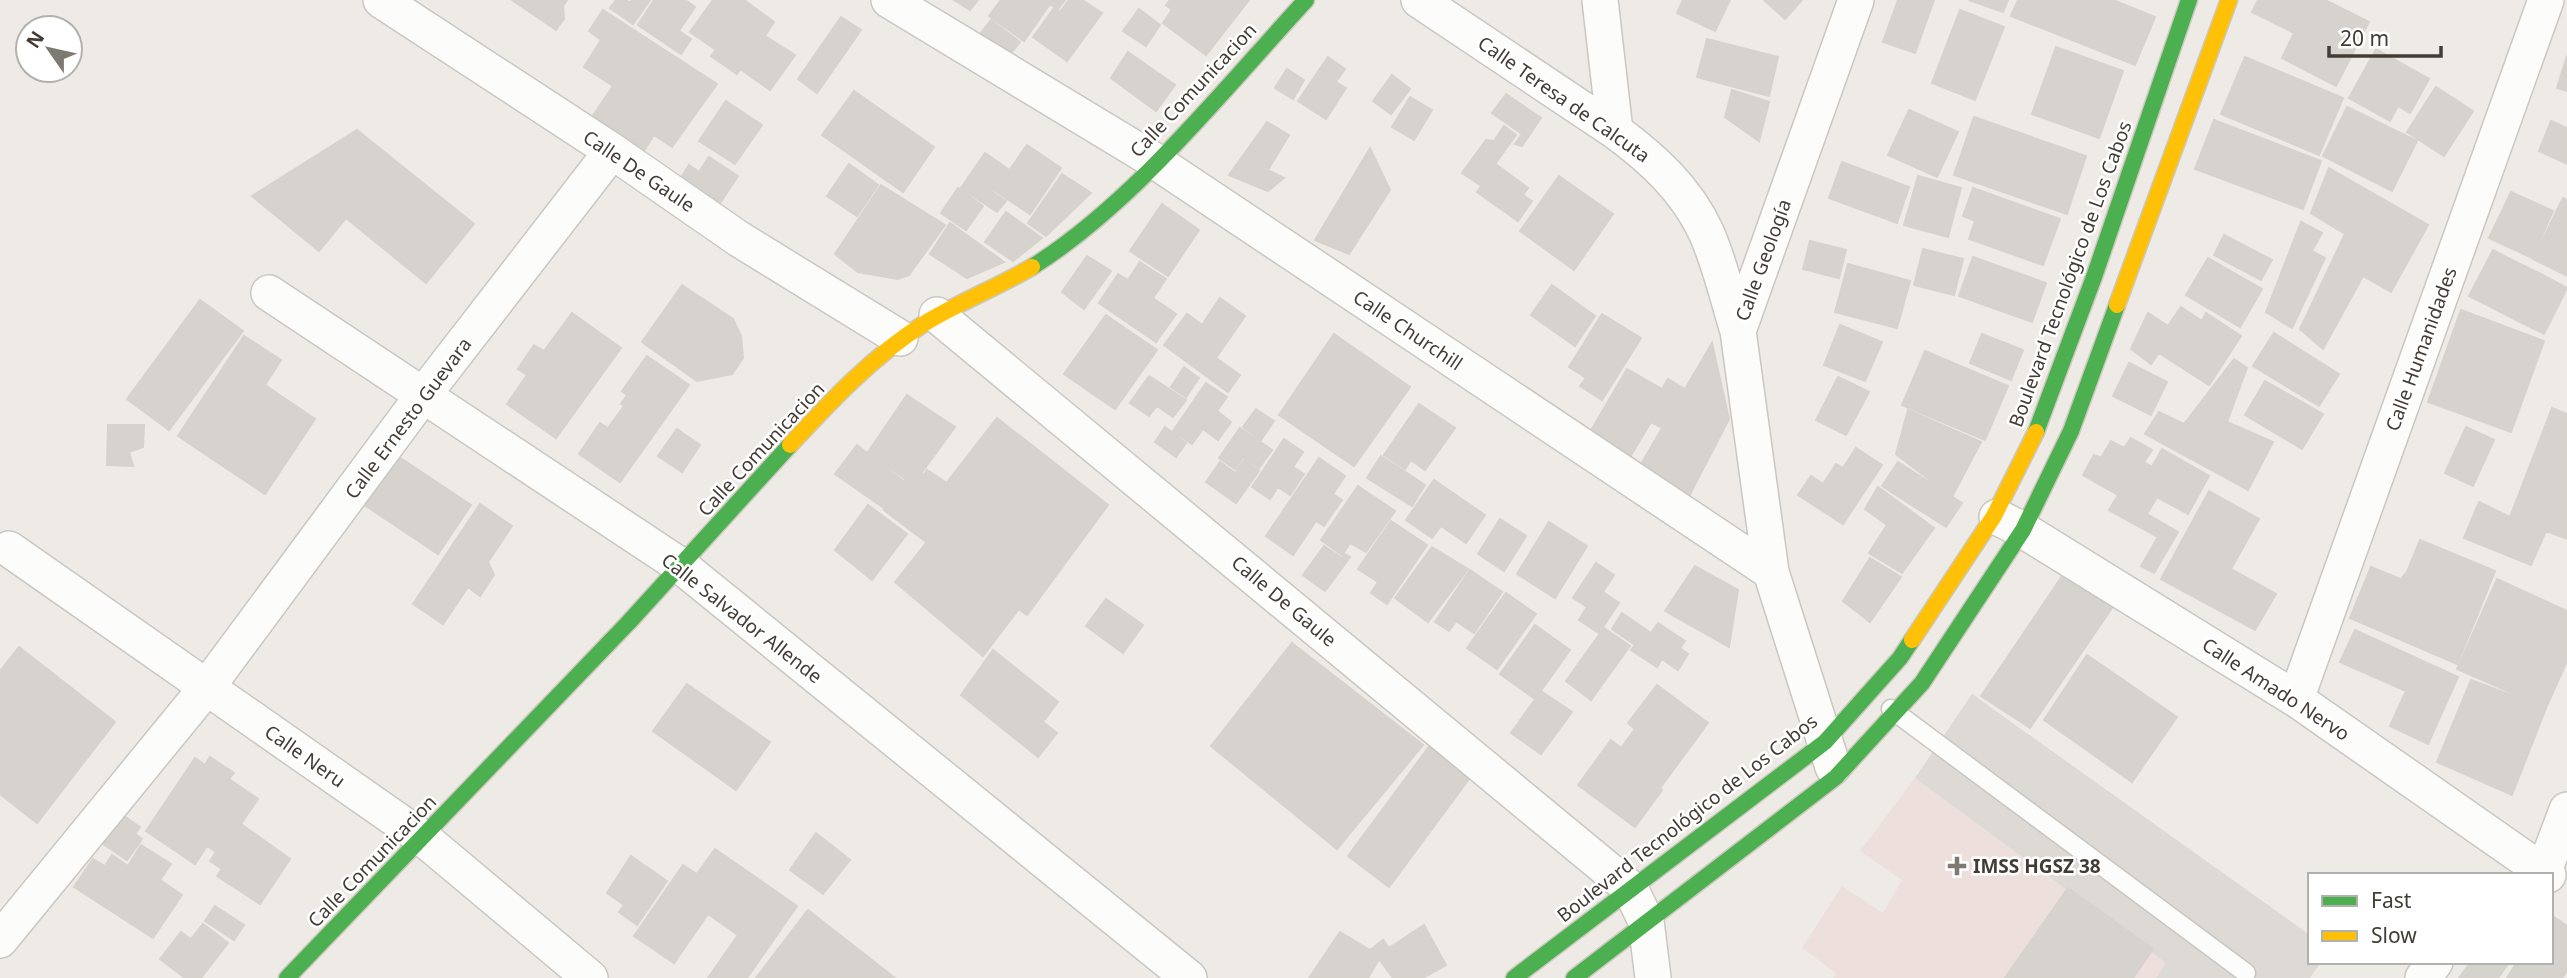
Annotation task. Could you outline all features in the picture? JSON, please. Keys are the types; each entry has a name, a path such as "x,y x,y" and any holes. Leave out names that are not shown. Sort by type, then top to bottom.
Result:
{"street":[{"name":"Calle De Gaule","path":"381,0 612,151 739,239 900,338"},
{"name":"Calle Churchill","path":"889,0 1155,162 1771,572"},
{"name":"Calle Comunicacion","path":"287,978 424,839 681,566 824,409 900,338 937,315 1010,280 1088,227 1155,162 1306,0"},
{"name":"Calle Teresa de Calcuta","path":"1419,0 1615,131 1667,173 1688,200 1706,233 1738,331"},
{"path":"1600,0 1615,131"},
{"name":"Calle Geología","path":"1771,572 1738,331 1856,0"},
{"name":"Boulevard Tecnológico de Los Cabos","path":"1574,978 1836,776 1922,683 2009,523 2041,421 2094,277 2189,0"},
{"name":"Boulevard Tecnológico de Los Cabos","path":"1514,978 1825,743 1900,658 2009,523 2071,431 2229,0"},
{"name":"Calle Humanidades","path":"2296,699 2546,0"},
{"name":"Calle Ernesto Guevara","path":"0,940 207,687 424,394 612,151"},
{"name":"Calle Salvador Allende","path":"269,293 681,566 1189,978"},
{"name":"Calle De Gaule","path":"937,315 1630,888"},
{"name":"Calle Amado Nervo","path":"2009,523 2296,699 2538,873"},
{"name":"Calle Neru","path":"9,549 424,839 590,978"},
{"path":"1771,572 1836,776"},
{"path":"2538,873 2567,810"},
{"path":"1630,888 1646,921 1653,978"}],"lane":[{"path":"1868,693 2246,974"}],"shaded area":[{"path":"1972,694 2308,934 2308,964 2320,964 2310,978 2156,978 2166,963 1915,778"},
{"name":"IMSS HGSZ 38","path":"1915,778 2166,963 2156,978 1833,978 1836,973 1802,948 1842,886 1883,913 1902,880 1860,851"}],"building":[{"path":"512,0 567,0 563,6 564,19 556,30"},
{"path":"616,0 630,3 632,0 650,0 633,24 610,8"},
{"path":"654,0 685,0 695,7 679,31 691,39 681,54 638,25"},
{"path":"713,0 744,0 774,22 765,36 795,55 770,90 740,69 737,74 711,56 716,50 690,32"},
{"path":"954,0 978,0 970,10"},
{"path":"1001,0 1065,0 1058,9 1050,4 1024,41 989,16"},
{"path":"1069,0 1082,0 1102,13 1067,61 1033,37 1054,8 1060,12"},
{"path":"1170,0 1249,0 1206,55 1163,23 1172,10 1166,5"},
{"path":"1683,0 1730,0 1715,31 1677,13"},
{"path":"1764,0 1802,0 1785,19"},
{"path":"1898,0 1934,0 1915,53 1883,42"},
{"path":"1969,0 2008,0 2003,12"},
{"path":"2018,0 2113,0 2155,17 2135,65 2011,16"},
{"path":"2258,0 2325,0 2369,22 2336,86 2282,58 2294,33 2252,12"},
{"path":"1139,9 1160,25 1146,46 1123,31"},
{"path":"603,10 717,84 672,147 654,135 643,152 592,117 613,86 584,67 601,40 589,31"},
{"path":"1960,10 2004,27 1975,100 1932,83"},
{"path":"841,17 861,30 817,93 798,79"},
{"path":"991,20 1020,42 1004,62 975,41"},
{"path":"1707,39 1778,57 1769,96 1697,77"},
{"path":"2056,47 2123,71 2099,138 2032,114"},
{"path":"2376,49 2429,79 2410,113 2398,106 2390,121 2349,98"},
{"path":"1128,52 1175,85 1156,111 1111,78"},
{"path":"2567,56 2567,91 2557,88"},
{"path":"1328,57 1345,69 1336,82 1346,88 1326,119 1298,101"},
{"path":"2245,57 2343,98 2319,155 2221,114"},
{"path":"1287,69 1304,80 1293,99 1275,88"},
{"path":"1392,75 1410,89 1391,114 1373,101"},
{"path":"2436,87 2473,111 2444,156 2407,132"},
{"path":"1732,90 1769,102 1759,141 1725,117"},
{"path":"854,91 934,147 903,192 822,135"},
{"path":"1506,94 1541,118 1522,146 1515,144 1522,134 1492,113"},
{"path":"1410,97 1432,110 1414,140 1392,127"},
{"path":"726,101 762,125 735,164 699,141"},
{"path":"2347,107 2417,141 2392,191 2323,156"},
{"path":"1909,110 1958,132 1937,177 1888,155"},
{"path":"1974,117 2086,156 2067,214 1954,175"},
{"path":"2214,120 2321,161 2303,209 2195,169"},
{"path":"2551,121 2567,128 2567,164 2539,151"},
{"path":"1267,122 1289,135 1268,170 1284,178 1268,191 1229,175"},
{"path":"1504,126 1516,135 1480,185 1462,173 1486,140 1494,141"},
{"path":"357,130 474,224 426,283 346,218 319,251 252,196"},
{"path":"1027,145 1061,168 1030,214 995,191"},
{"path":"1370,148 1390,190 1349,254 1315,240"},
{"path":"985,153 1008,169 992,192 1006,201 997,212 961,188"},
{"path":"709,157 738,176 718,206 679,181 689,165 699,172"},
{"path":"1842,162 1909,187 1897,223 1829,198"},
{"path":"849,164 878,185 857,216 827,196"},
{"path":"1497,165 1528,188 1523,195 1532,201 1518,221 1477,192"},
{"path":"2329,168 2428,225 2391,292 2363,276 2323,349 2300,329 2345,234 2311,213"},
{"path":"1062,174 1091,193 1046,236 1028,223"},
{"path":"1559,176 1613,214 1574,270 1520,231"},
{"path":"1918,176 1961,188 1948,237 1904,225"},
{"path":"881,185 945,225 909,275 898,279 858,272 835,254"},
{"path":"958,188 983,206 966,230 941,213"},
{"path":"1973,188 2060,219 2043,265 1969,239 1975,221 1963,216"},
{"path":"2511,192 2553,211 2532,258 2489,238"},
{"path":"2563,198 2567,200 2567,276 2533,259"},
{"path":"1162,204 1199,230 1168,276 1130,251"},
{"path":"1006,212 1042,238 1013,261 985,242"},
{"path":"2301,222 2322,233 2312,251 2325,258 2292,328 2266,312"},
{"path":"950,223 1004,262 967,278 930,254"},
{"path":"2224,235 2272,260 2261,280 2214,255"},
{"path":"1810,241 1846,250 1839,278 1803,269"},
{"path":"1923,249 1963,259 1954,295 1914,285"},
{"path":"2493,250 2514,261 2491,307 2469,296"},
{"path":"1087,256 1111,271 1084,309 1062,292"},
{"path":"1973,257 2046,283 2032,322 1959,296"},
{"path":"2208,258 2262,289 2240,327 2186,295"},
{"path":"2514,261 2537,272 2514,319 2491,307"},
{"path":"1140,262 1166,279 1153,298 1176,314 1156,342 1099,303 1118,274 1128,280"},
{"path":"1848,264 1910,281 1897,328 1835,312"},
{"path":"2537,272 2567,288 2544,334 2514,319"},
{"path":"682,285 733,319 741,336 743,358 732,374 697,381 642,342"},
{"path":"1552,285 1595,316 1575,346 1531,315"},
{"path":"1220,298 1245,316 1216,358 1240,375 1228,392 1164,345 1187,314 1202,325"},
{"path":"200,300 243,331 169,430 127,399"},
{"path":"2181,307 2202,321 2206,313 2241,336 2209,385 2159,353 2151,364 2131,349 2148,313 2168,326"},
{"path":"2461,310 2544,341 2511,432 2428,402"},
{"path":"572,313 621,348 556,438 507,404 527,375 518,369 534,345 544,351"},
{"path":"1602,314 1641,338 1602,400 1580,386 1586,378 1569,367"},
{"path":"1106,315 1157,350 1115,409 1064,374"},
{"path":"1840,325 1882,342 1865,381 1824,365"},
{"path":"2274,333 2339,374 2319,406 2253,366"},
{"path":"1334,334 1410,387 1354,466 1279,415"},
{"path":"1982,334 2023,350 2011,380 1970,363"},
{"path":"244,336 281,360 265,385 315,419 265,494 178,436"},
{"path":"1712,343 1729,419 1688,498 1640,466"},
{"path":"1925,351 2008,386 1985,440 1902,405"},
{"path":"647,356 689,385 620,482 579,454 600,423 608,428 624,406 621,404 627,395 622,391"},
{"path":"2234,359 2247,368 2227,422 2273,442 2248,490 2145,434 2159,412 2184,424"},
{"path":"2129,363 2167,382 2151,415 2113,396"},
{"path":"1184,367 1199,378 1186,397 1171,387"},
{"path":"1627,369 1662,389 1668,379 1685,389 1662,428 1651,422 1627,462 1615,455 1621,445 1614,449 1589,434"},
{"path":"1149,376 1186,400 1173,417 1157,406 1149,416 1130,403"},
{"path":"1838,377 1869,392 1846,435 1816,420"},
{"path":"2265,381 2323,414 2302,449 2245,415"},
{"path":"1206,383 1227,397 1217,411 1231,422 1218,440 1203,429 1192,444 1173,431"},
{"path":"907,395 955,427 922,472 914,466 905,479 868,452"},
{"path":"1419,404 1455,428 1425,470 1411,460 1405,469 1384,455"},
{"path":"2552,408 2567,414 2567,539 2510,517"},
{"path":"1256,409 1274,421 1261,440 1243,427"},
{"path":"1908,410 1981,442 1952,497 1896,454"},
{"path":"997,418 1108,505 1027,615 910,530"},
{"path":"108,425 144,425 143,447 129,452 133,466 107,465"},
{"path":"1165,427 1186,443 1176,457 1155,442"},
{"path":"2466,427 2494,440 2473,486 2445,473"},
{"path":"1240,428 1272,450 1259,468 1243,457 1235,469 1219,458"},
{"path":"677,429 700,445 682,472 658,456"},
{"path":"2131,438 2152,450 2144,462 2152,467 2162,449 2209,476 2188,514 2157,497 2147,514 2178,532 2154,573 2141,566 2158,537 2109,510 2118,495 2083,475 2094,455 2101,458 2111,441 2124,448"},
{"path":"1284,439 1303,452 1293,467 1304,474 1290,495 1278,487 1270,499 1252,487"},
{"path":"857,445 903,481 884,508 835,474"},
{"path":"1856,448 1882,465 1843,524 1798,495 1811,476 1823,484 1836,464 1843,468"},
{"path":"393,453 471,505 438,554 360,502"},
{"path":"1381,456 1425,485 1412,506 1367,478"},
{"path":"1319,458 1345,476 1333,494 1342,500 1324,526 1316,521 1293,555 1266,536"},
{"path":"1244,460 1259,471 1236,503 1206,482 1220,462 1235,473"},
{"path":"1898,462 1962,503 1946,527 1882,486"},
{"path":"914,468 924,475 927,470 945,482 909,529 884,510"},
{"path":"1434,480 1485,515 1466,543 1441,526 1432,538 1406,520"},
{"path":"1358,486 1395,511 1366,552 1350,543 1342,555 1321,540"},
{"path":"1878,487 1934,528 1902,573 1869,553 1887,525 1865,509"},
{"path":"2209,491 2259,519 2231,569 2276,594 2255,630 2161,579"},
{"path":"2479,502 2546,531 2531,565 2464,538"},
{"path":"480,504 512,526 488,562 494,575 480,596 468,587 443,624 413,604"},
{"path":"868,505 907,534 872,580 835,550"},
{"path":"1500,519 1526,536 1504,571 1478,554"},
{"path":"1391,521 1427,545 1387,604 1371,593 1378,582 1358,569"},
{"path":"1549,522 1587,546 1555,598 1517,574"},
{"path":"2420,540 2495,571 2479,611 2401,579 2407,572"},
{"path":"926,543 1018,610 983,656 895,582"},
{"path":"1324,546 1342,558 1345,554 1350,557 1325,591 1303,575"},
{"path":"1432,547 1468,569 1428,622 1395,598"},
{"path":"1870,558 1901,577 1870,622 1843,601"},
{"path":"1596,563 1614,575 1603,592 1619,603 1599,633 1579,620 1587,607 1573,598"},
{"path":"1695,566 1738,590 1729,647 1665,611"},
{"path":"2371,567 2479,611 2457,664 2350,618"},
{"path":"1470,570 1502,592 1474,633 1456,621 1449,631 1435,622"},
{"path":"2065,572 2114,605 2030,728 1981,696"},
{"path":"2497,579 2567,611 2567,661 2546,708 2457,669"},
{"path":"1506,593 1536,614 1497,669 1467,648"},
{"path":"1106,599 1143,625 1123,653 1086,626"},
{"path":"1622,613 1651,633 1658,623 1685,641 1680,648 1688,654 1678,670 1662,659 1657,667 1631,650 1635,645 1612,629"},
{"path":"1535,625 1570,650 1535,699 1500,674"},
{"path":"1604,628 1630,646 1591,700 1566,681"},
{"path":"2355,630 2458,677 2428,744 2390,726 2406,691 2340,662"},
{"path":"1292,643 1423,745 1337,849 1211,746"},
{"path":"19,647 115,722 37,823 0,794 0,671"},
{"path":"993,650 1058,702 1043,722 1057,733 1038,757 961,695"},
{"path":"2087,655 2177,717 2132,782 2044,720"},
{"path":"2471,680 2546,708 2512,795 2437,762"},
{"path":"687,684 770,742 736,790 653,731"},
{"path":"1657,685 1708,723 1635,827 1578,785 1611,740 1621,748 1635,729 1628,723"},
{"path":"1541,691 1572,712 1541,754 1511,733"},
{"path":"1431,744 1472,775 1389,887 1348,856"},
{"path":"210,757 234,773 229,779 258,799 241,824 290,859 260,904 217,876 222,869 210,861 216,852 207,846 195,864 146,831 195,758 205,765"},
{"path":"118,812 140,827 135,834 142,839 127,860 99,841"},
{"path":"816,833 850,860 823,894 790,870"},
{"path":"141,845 171,864 160,880 182,895 153,938 74,887 93,859 105,866 112,855 128,866"},
{"path":"715,849 797,906 747,978 708,978 738,935 708,914 674,963 634,936 683,865 697,874"},
{"path":"631,856 667,881 637,925 619,912 624,905 607,893"},
{"path":"2068,888 2153,949 2133,978 2005,978"},
{"path":"215,906 244,925 234,940 205,921"},
{"path":"808,910 895,978 756,978"},
{"path":"2553,916 2567,926 2567,971 2562,978 2507,978 2516,964 2553,964"},
{"path":"203,924 228,943 201,978 185,978 160,959 181,932 191,939"},
{"path":"1424,925 1446,965 1423,978 1393,978 1379,959 1368,978 1309,978 1340,932 1370,950 1383,940 1389,948"},
{"path":"2470,964 2508,964 2498,978 2459,978"}],"traffic: fast":[{"path":"1032,267 1070,241 1142,178 1306,0"},
{"path":"2036,432 2094,277 2189,0"},
{"path":"1574,978 1836,777 1922,683 2023,530 2071,431 2117,305"},
{"path":"287,978 629,622 790,445"},
{"path":"1514,978 1825,742 1900,658 1912,640"}],"traffic: slow":[{"path":"2117,305 2229,0"},
{"path":"790,445 852,381 886,351 935,317 1032,267"},
{"path":"1912,640 1994,516 2036,432"}],"place":[{"name":"IMSS HGSZ 38","path":"1957,866"}]}
